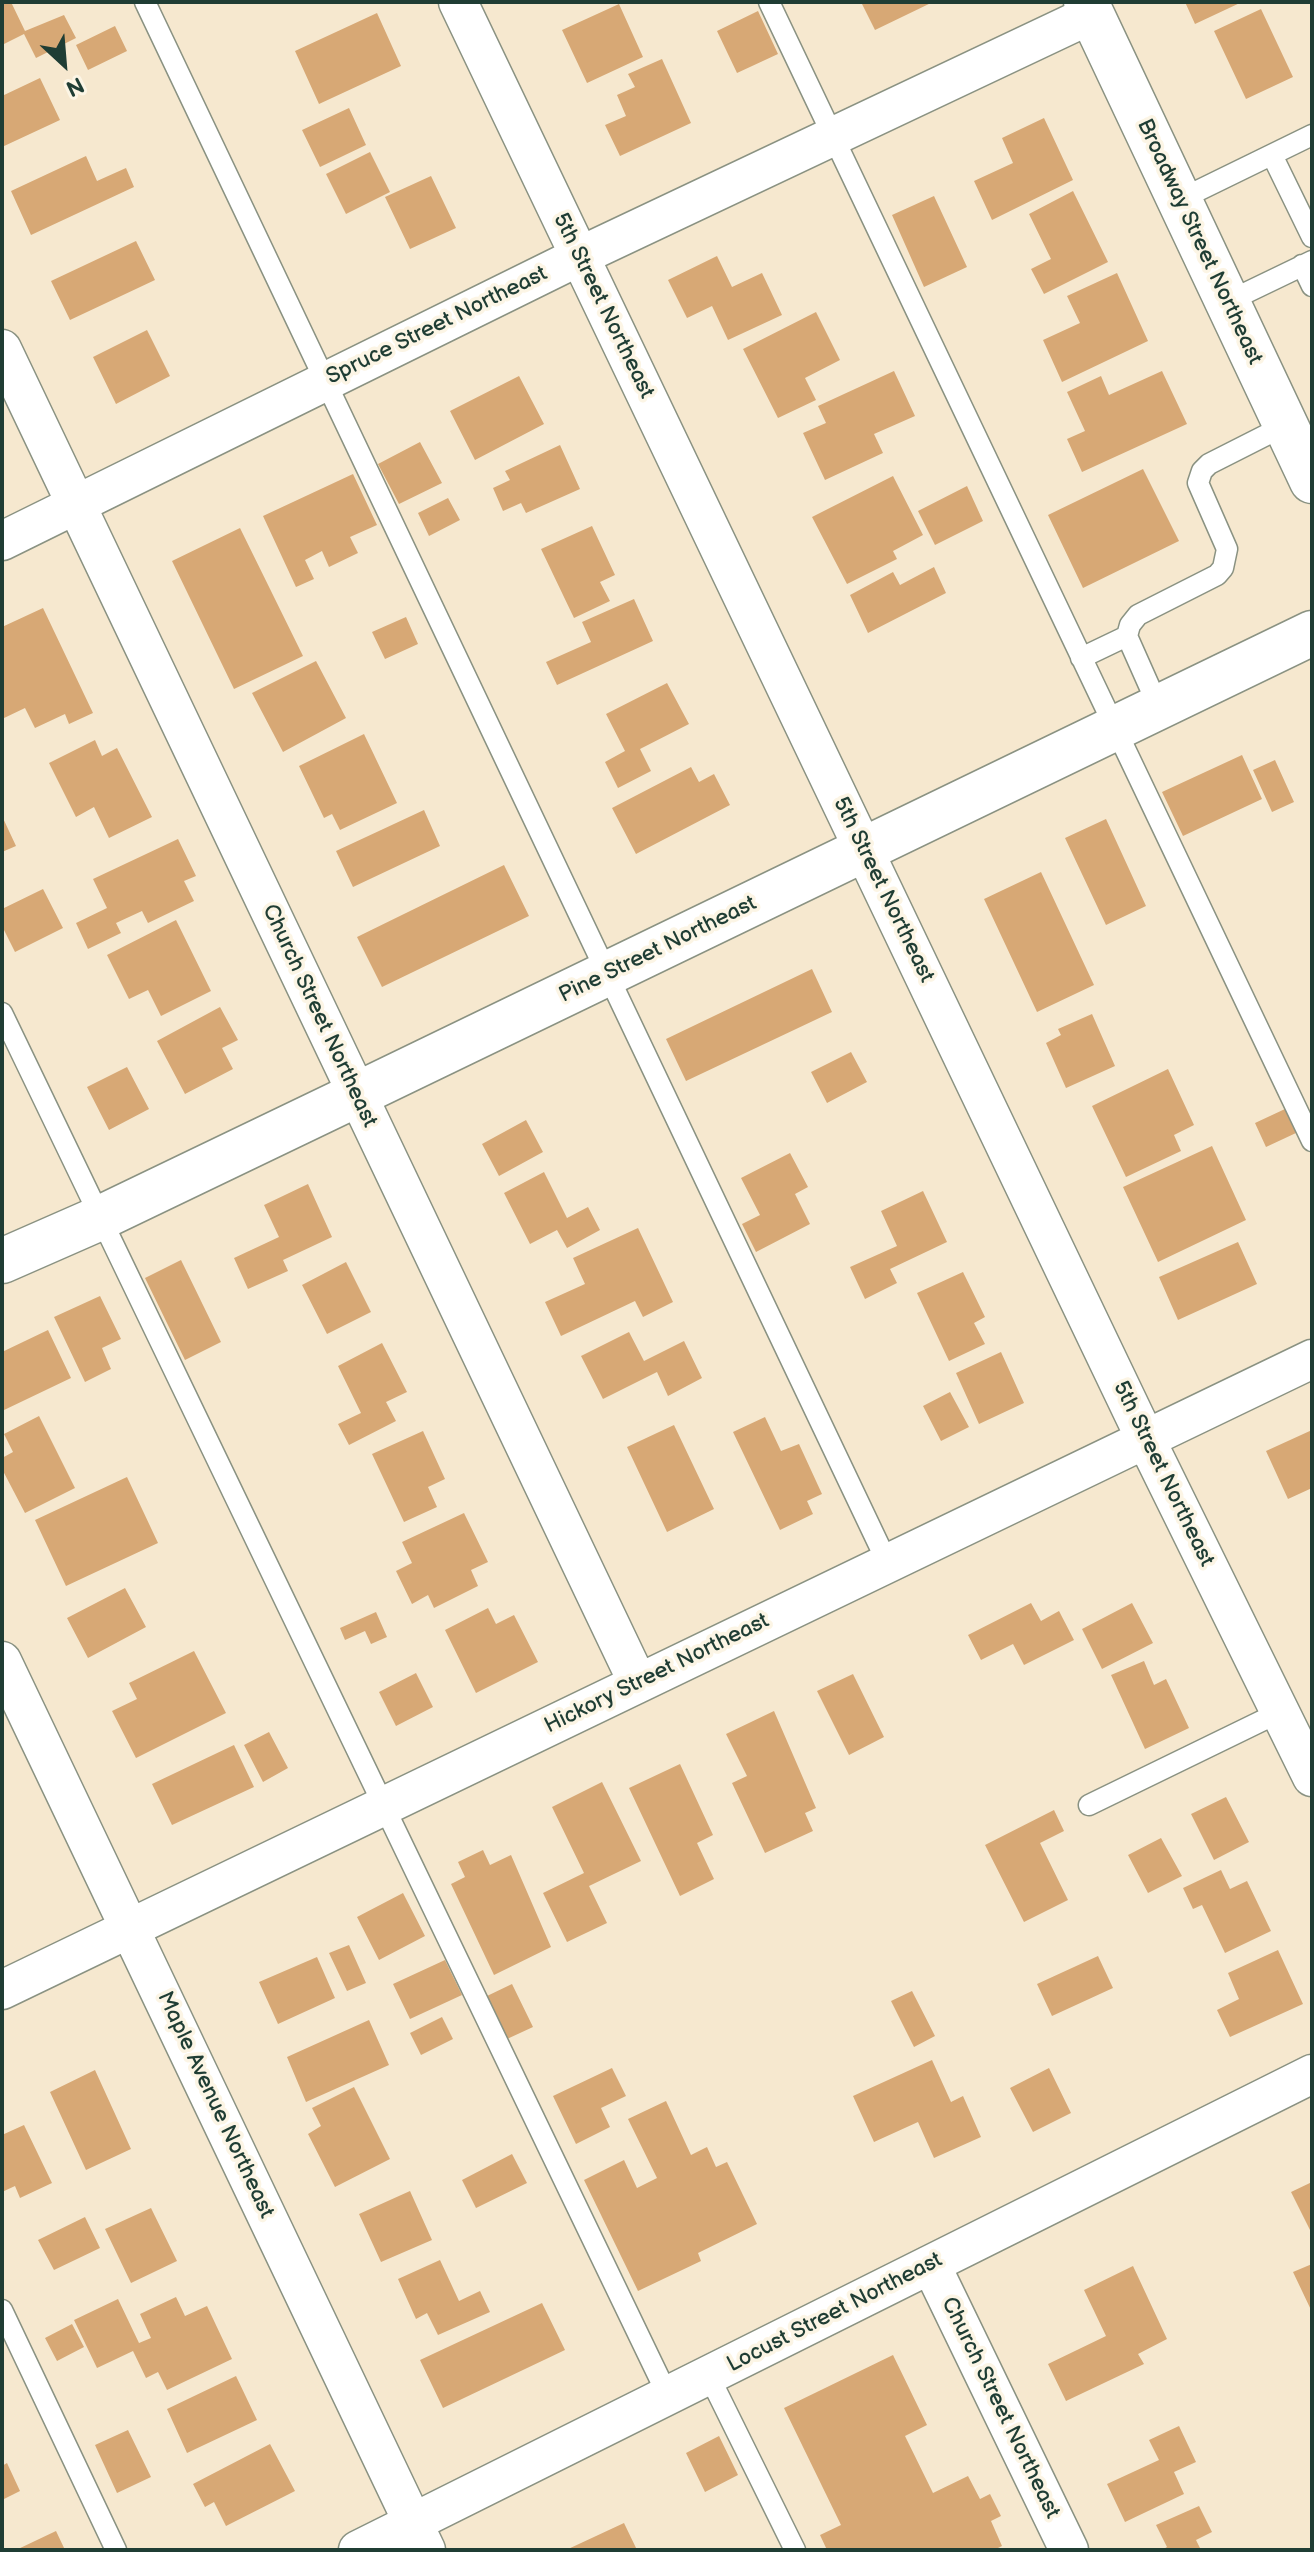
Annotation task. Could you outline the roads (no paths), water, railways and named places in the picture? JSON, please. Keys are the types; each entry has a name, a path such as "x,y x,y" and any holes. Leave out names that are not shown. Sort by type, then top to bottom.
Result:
{"main road":[{"name":"Broadway Street Northeast","path":"1089,8 1312,481"},
{"name":"Pine Street Northeast","path":"2,1261 100,1218 1312,633"}],"street":[{"name":"5th Street Northeast","path":"458,2 1146,1440 1312,1777"},
{"name":"Spruce Street Northeast","path":"2,541 1089,8"},
{"name":"Church Street Northeast","path":"2,349 638,1683"},
{"name":"Hickory Street Northeast","path":"2,1990 1312,1359"},
{"name":"Maple Avenue Northeast","path":"2,1661 420,2537"},
{"name":"Locust Street Northeast","path":"358,2550 420,2537 668,2396 1312,2074"},
{"name":"Church Street Northeast","path":"931,2265 1069,2550"}],"lane":[{"path":"145,2 888,1564"},
{"path":"769,2 1312,1141"},
{"path":"1179,200 1312,135"},
{"path":"1272,155 1312,237"},
{"path":"1227,302 1307,263 1312,286"},
{"path":"1159,708 1127,636 1130,625 1138,615 1217,575 1223,568 1227,549 1198,483 1202,471 1209,464 1286,425"},
{"path":"1081,658 1127,636"},
{"path":"2,1013 668,2396"},
{"path":"1089,1805 1280,1712"},
{"path":"2,2310 116,2550"},
{"path":"709,2376 795,2550"}]}
